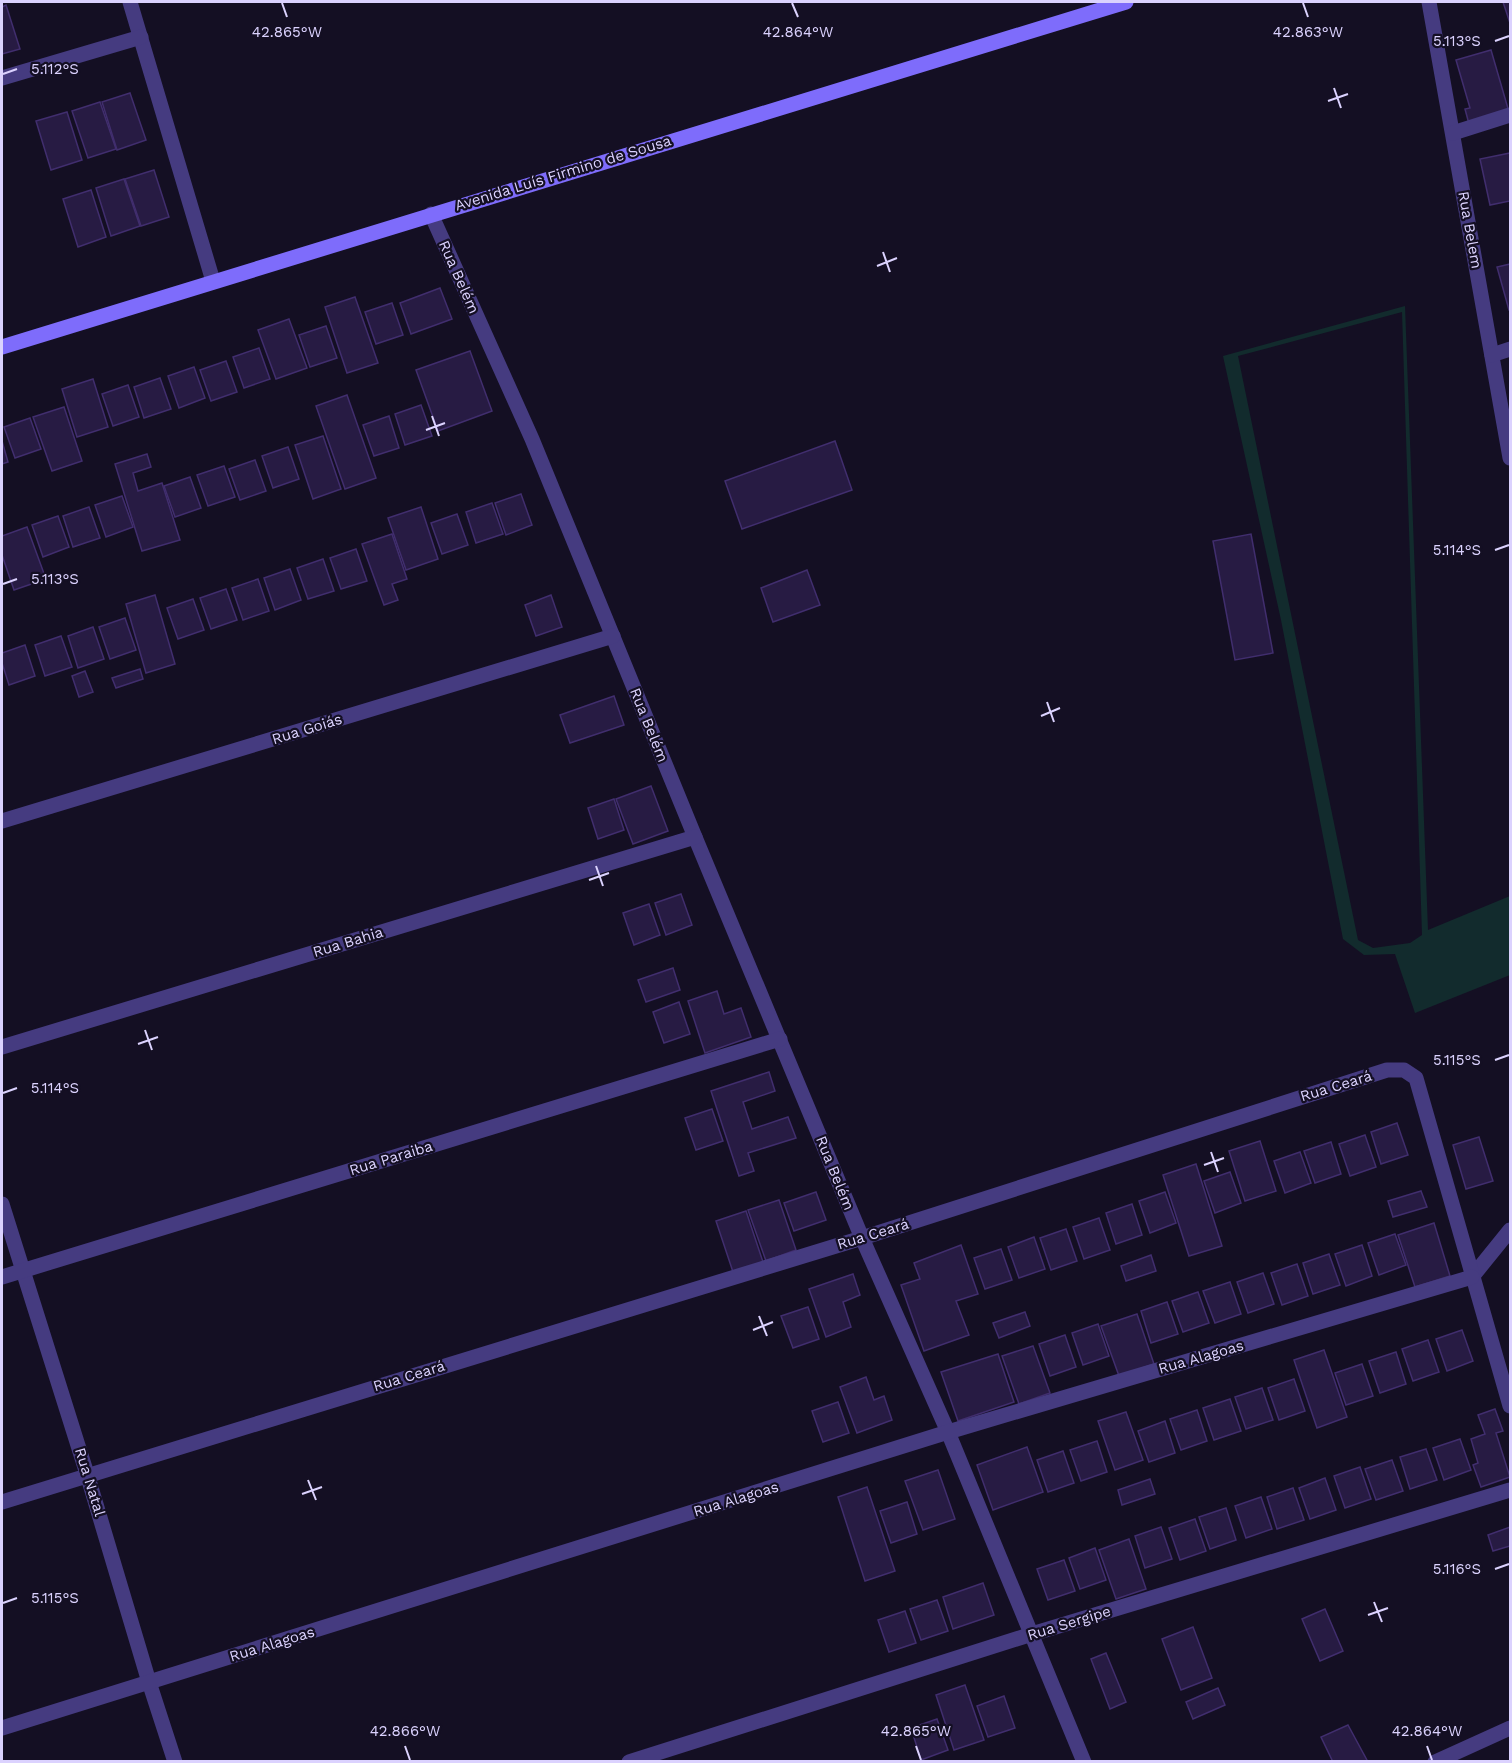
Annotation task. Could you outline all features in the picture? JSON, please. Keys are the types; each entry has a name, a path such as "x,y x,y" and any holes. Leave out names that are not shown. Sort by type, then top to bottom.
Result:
{"main road":[{"name":"Avenida Luís Firmino de Sousa","path":"2,347 431,213 1126,2"}],"street":[{"path":"130,2 213,281"},
{"name":"Rua Belem","path":"1429,2 1510,458"},
{"path":"2,78 141,37"},
{"path":"1453,133 1510,115"},
{"name":"Rua Belém","path":"431,213 532,438 694,837 862,1238 948,1432 1084,1761"},
{"path":"1492,355 1510,349"},
{"name":"Rua Goiás","path":"2,821 613,636"},
{"name":"Rua Bahia","path":"2,1047 694,837"},
{"name":"Rua Paraiba","path":"2,1277 780,1039"},
{"name":"Rua Ceará","path":"2,1502 87,1474 862,1238 1387,1070 1404,1070 1416,1078 1510,1406"},
{"name":"Rua Natal","path":"2,1204 175,1761"},
{"path":"1472,1277 1510,1230"},
{"name":"Rua Alagoas","path":"2,1728 948,1432 1472,1277"},
{"name":"Rua Sergipe","path":"629,1761 1032,1634 1510,1490"},
{"path":"1435,1761 1510,1728"}],"green space":[{"path":"1405,306 1428,930 1510,896 1510,975 1415,1013 1395,954 1364,955 1343,939 1281,620 1223,356","holes":["1402,312 1422,935 1410,943 1373,948 1358,940 1238,356"]}],"building":[{"path":"1503,2 1510,2 1510,23"},
{"path":"6,5 20,49 2,54 2,7"},
{"path":"1491,50 1509,112 1469,124 1465,109 1470,108 1456,60"},
{"path":"130,93 146,140 117,150 102,102"},
{"path":"100,102 116,149 88,158 72,111"},
{"path":"67,112 82,160 51,170 36,121"},
{"path":"1510,153 1510,201 1490,205 1480,159"},
{"path":"154,170 169,217 141,226 125,179"},
{"path":"124,179 140,226 111,236 96,188"},
{"path":"91,190 106,237 78,247 63,199"},
{"path":"1510,264 1510,310 1509,310 1497,267"},
{"path":"440,288 452,319 411,334 400,303"},
{"path":"355,297 378,363 347,373 325,307"},
{"path":"392,303 403,335 376,344 365,312"},
{"path":"289,319 307,368 276,379 258,330"},
{"path":"326,326 337,358 310,367 299,335"},
{"path":"259,348 270,379 244,388 233,357"},
{"path":"470,351 492,411 438,431 416,370"},
{"path":"226,361 237,392 211,401 200,370"},
{"path":"194,367 205,398 179,408 168,376"},
{"path":"160,378 171,409 144,418 134,387"},
{"path":"93,379 108,427 77,437 62,389"},
{"path":"128,385 139,417 113,426 102,394"},
{"path":"347,395 376,478 345,489 316,406"},
{"path":"421,405 432,436 405,445 395,414"},
{"path":"64,407 82,461 52,471 33,417"},
{"path":"389,416 399,448 374,456 363,425"},
{"path":"30,418 41,449 15,458 4,427"},
{"path":"323,436 341,489 313,499 295,445"},
{"path":"2,441 8,462 2,464"},
{"path":"835,441 852,490 742,529 725,481"},
{"path":"288,447 299,479 273,488 262,456"},
{"path":"147,454 151,467 133,473 138,491 162,483 180,540 142,551 115,464"},
{"path":"255,460 266,491 240,500 229,469"},
{"path":"224,466 235,497 208,506 197,475"},
{"path":"190,477 201,508 175,517 164,486"},
{"path":"521,494 532,525 506,535 495,503"},
{"path":"122,496 133,527 106,537 95,505"},
{"path":"492,503 503,534 476,543 466,512"},
{"path":"89,507 100,538 73,547 63,516"},
{"path":"421,507 438,559 406,570 388,518"},
{"path":"457,514 468,545 442,554 431,523"},
{"path":"58,516 69,547 43,557 32,525"},
{"path":"27,527 46,579 14,590 2,555 2,536"},
{"path":"392,534 407,579 392,584 398,600 384,605 362,544"},
{"path":"1251,534 1273,653 1235,660 1213,541"},
{"path":"356,549 367,581 341,589 330,558"},
{"path":"323,559 334,591 308,599 297,568"},
{"path":"290,569 301,600 275,610 264,578"},
{"path":"807,570 820,605 773,622 761,588"},
{"path":"258,579 269,611 243,620 232,588"},
{"path":"226,589 237,620 211,629 200,598"},
{"path":"155,595 175,664 146,673 126,604"},
{"path":"551,595 562,627 536,636 525,605"},
{"path":"193,599 204,630 178,639 167,608"},
{"path":"125,618 136,650 110,659 99,627"},
{"path":"93,627 104,659 78,668 68,636"},
{"path":"61,636 72,667 45,676 35,645"},
{"path":"25,645 35,676 9,685 2,663 2,653"},
{"path":"140,669 143,679 116,688 112,678"},
{"path":"85,671 93,692 79,697 72,676"},
{"path":"614,696 624,725 570,743 560,715"},
{"path":"651,786 668,831 633,844 616,799"},
{"path":"614,799 624,830 598,839 588,808"},
{"path":"681,894 692,925 666,935 655,903"},
{"path":"649,904 660,935 634,945 623,913"},
{"path":"673,968 680,990 646,1002 638,980"},
{"path":"717,991 724,1014 741,1008 751,1037 705,1053 688,1001"},
{"path":"679,1002 690,1034 664,1043 653,1012"},
{"path":"769,1072 775,1091 743,1102 752,1129 788,1117 796,1138 748,1153 754,1171 739,1176 711,1091"},
{"path":"712,1109 723,1141 696,1150 685,1118"},
{"path":"1397,1123 1408,1155 1381,1164 1371,1132"},
{"path":"1365,1135 1376,1167 1350,1176 1339,1144"},
{"path":"1479,1137 1493,1181 1466,1189 1453,1145"},
{"path":"1260,1141 1276,1191 1245,1201 1229,1151"},
{"path":"1331,1142 1341,1174 1315,1183 1304,1151"},
{"path":"1300,1152 1311,1183 1285,1193 1274,1161"},
{"path":"1196,1164 1222,1246 1189,1256 1163,1175"},
{"path":"1230,1172 1241,1203 1215,1213 1204,1181"},
{"path":"1421,1191 1427,1207 1393,1217 1388,1201"},
{"path":"816,1192 826,1220 794,1231 784,1203"},
{"path":"1165,1192 1176,1223 1150,1233 1139,1201"},
{"path":"779,1200 796,1250 766,1261 748,1210"},
{"path":"1132,1204 1142,1235 1116,1244 1106,1213"},
{"path":"746,1211 763,1262 733,1272 716,1221"},
{"path":"1099,1218 1110,1250 1084,1259 1073,1227"},
{"path":"1434,1223 1450,1276 1415,1287 1398,1235"},
{"path":"1066,1229 1077,1261 1051,1270 1040,1238"},
{"path":"1395,1234 1406,1265 1379,1275 1368,1243"},
{"path":"1034,1237 1045,1269 1019,1278 1008,1247"},
{"path":"961,1245 978,1294 956,1301 969,1335 924,1351 901,1285 920,1279 914,1263"},
{"path":"1362,1245 1372,1276 1346,1286 1335,1254"},
{"path":"1001,1249 1012,1280 985,1289 974,1258"},
{"path":"1329,1254 1340,1285 1313,1294 1303,1263"},
{"path":"1151,1255 1156,1271 1126,1281 1121,1266"},
{"path":"1297,1264 1308,1296 1282,1305 1271,1273"},
{"path":"1263,1273 1274,1304 1248,1313 1237,1282"},
{"path":"853,1274 860,1295 843,1302 851,1327 826,1337 809,1289"},
{"path":"1230,1282 1241,1314 1215,1323 1203,1291"},
{"path":"1198,1292 1209,1323 1183,1332 1172,1301"},
{"path":"1167,1302 1178,1334 1151,1343 1141,1311"},
{"path":"808,1307 819,1339 793,1348 781,1316"},
{"path":"1025,1312 1030,1326 999,1338 993,1323"},
{"path":"1137,1314 1154,1364 1119,1376 1101,1326"},
{"path":"1098,1324 1109,1356 1083,1365 1072,1333"},
{"path":"1462,1330 1473,1361 1447,1371 1436,1339"},
{"path":"1065,1335 1076,1367 1050,1376 1039,1344"},
{"path":"1428,1340 1439,1372 1413,1381 1402,1349"},
{"path":"1033,1346 1050,1393 1019,1404 1002,1356"},
{"path":"1324,1350 1347,1417 1317,1428 1294,1360"},
{"path":"1396,1352 1406,1384 1380,1393 1369,1361"},
{"path":"998,1354 1014,1402 958,1421 941,1372"},
{"path":"1362,1364 1373,1396 1346,1405 1335,1373"},
{"path":"866,1377 874,1400 884,1396 892,1420 857,1433 840,1387"},
{"path":"1294,1379 1305,1411 1279,1420 1268,1388"},
{"path":"1262,1388 1273,1420 1246,1429 1235,1397"},
{"path":"1230,1399 1241,1431 1214,1440 1203,1408"},
{"path":"838,1402 849,1433 823,1442 812,1411"},
{"path":"1495,1409 1503,1431 1496,1433 1510,1477 1481,1487 1473,1465 1478,1463 1471,1439 1485,1434 1478,1415"},
{"path":"1197,1410 1207,1441 1181,1450 1170,1419"},
{"path":"1126,1412 1143,1460 1115,1470 1098,1421"},
{"path":"1165,1421 1175,1453 1149,1462 1138,1431"},
{"path":"1460,1439 1471,1470 1444,1480 1433,1448"},
{"path":"1097,1441 1107,1472 1081,1481 1070,1450"},
{"path":"1027,1447 1043,1492 993,1510 977,1465"},
{"path":"1426,1449 1437,1480 1410,1489 1400,1457"},
{"path":"1063,1451 1074,1483 1048,1492 1037,1460"},
{"path":"1392,1460 1403,1491 1376,1500 1365,1469"},
{"path":"1360,1467 1371,1499 1345,1508 1334,1476"},
{"path":"938,1470 955,1519 923,1530 905,1481"},
{"path":"1325,1478 1336,1510 1310,1519 1299,1488"},
{"path":"1150,1479 1155,1494 1122,1505 1118,1490"},
{"path":"867,1487 895,1571 865,1581 838,1497"},
{"path":"1293,1488 1304,1520 1277,1529 1267,1497"},
{"path":"1261,1497 1272,1529 1246,1538 1235,1506"},
{"path":"907,1502 917,1534 891,1543 880,1511"},
{"path":"1226,1508 1236,1540 1210,1549 1199,1517"},
{"path":"1195,1519 1206,1551 1180,1560 1169,1528"},
{"path":"1161,1527 1172,1559 1145,1568 1135,1536"},
{"path":"1510,1527 1510,1546 1493,1551 1488,1535"},
{"path":"1129,1539 1146,1589 1116,1599 1099,1550"},
{"path":"1095,1548 1106,1580 1080,1589 1069,1558"},
{"path":"1064,1560 1075,1591 1048,1600 1037,1569"},
{"path":"983,1583 994,1615 953,1629 943,1597"},
{"path":"937,1600 948,1631 921,1640 910,1609"},
{"path":"1325,1609 1343,1651 1320,1661 1302,1619"},
{"path":"905,1611 916,1643 889,1652 878,1620"},
{"path":"1193,1627 1212,1678 1181,1690 1162,1639"},
{"path":"1106,1653 1126,1702 1110,1709 1091,1659"},
{"path":"965,1685 984,1740 954,1750 936,1695"},
{"path":"1218,1688 1225,1705 1193,1719 1186,1702"},
{"path":"1004,1696 1015,1728 988,1737 977,1706"},
{"path":"937,1719 948,1750 921,1760 911,1728"},
{"path":"1348,1725 1368,1762 1333,1762 1321,1737"}]}
